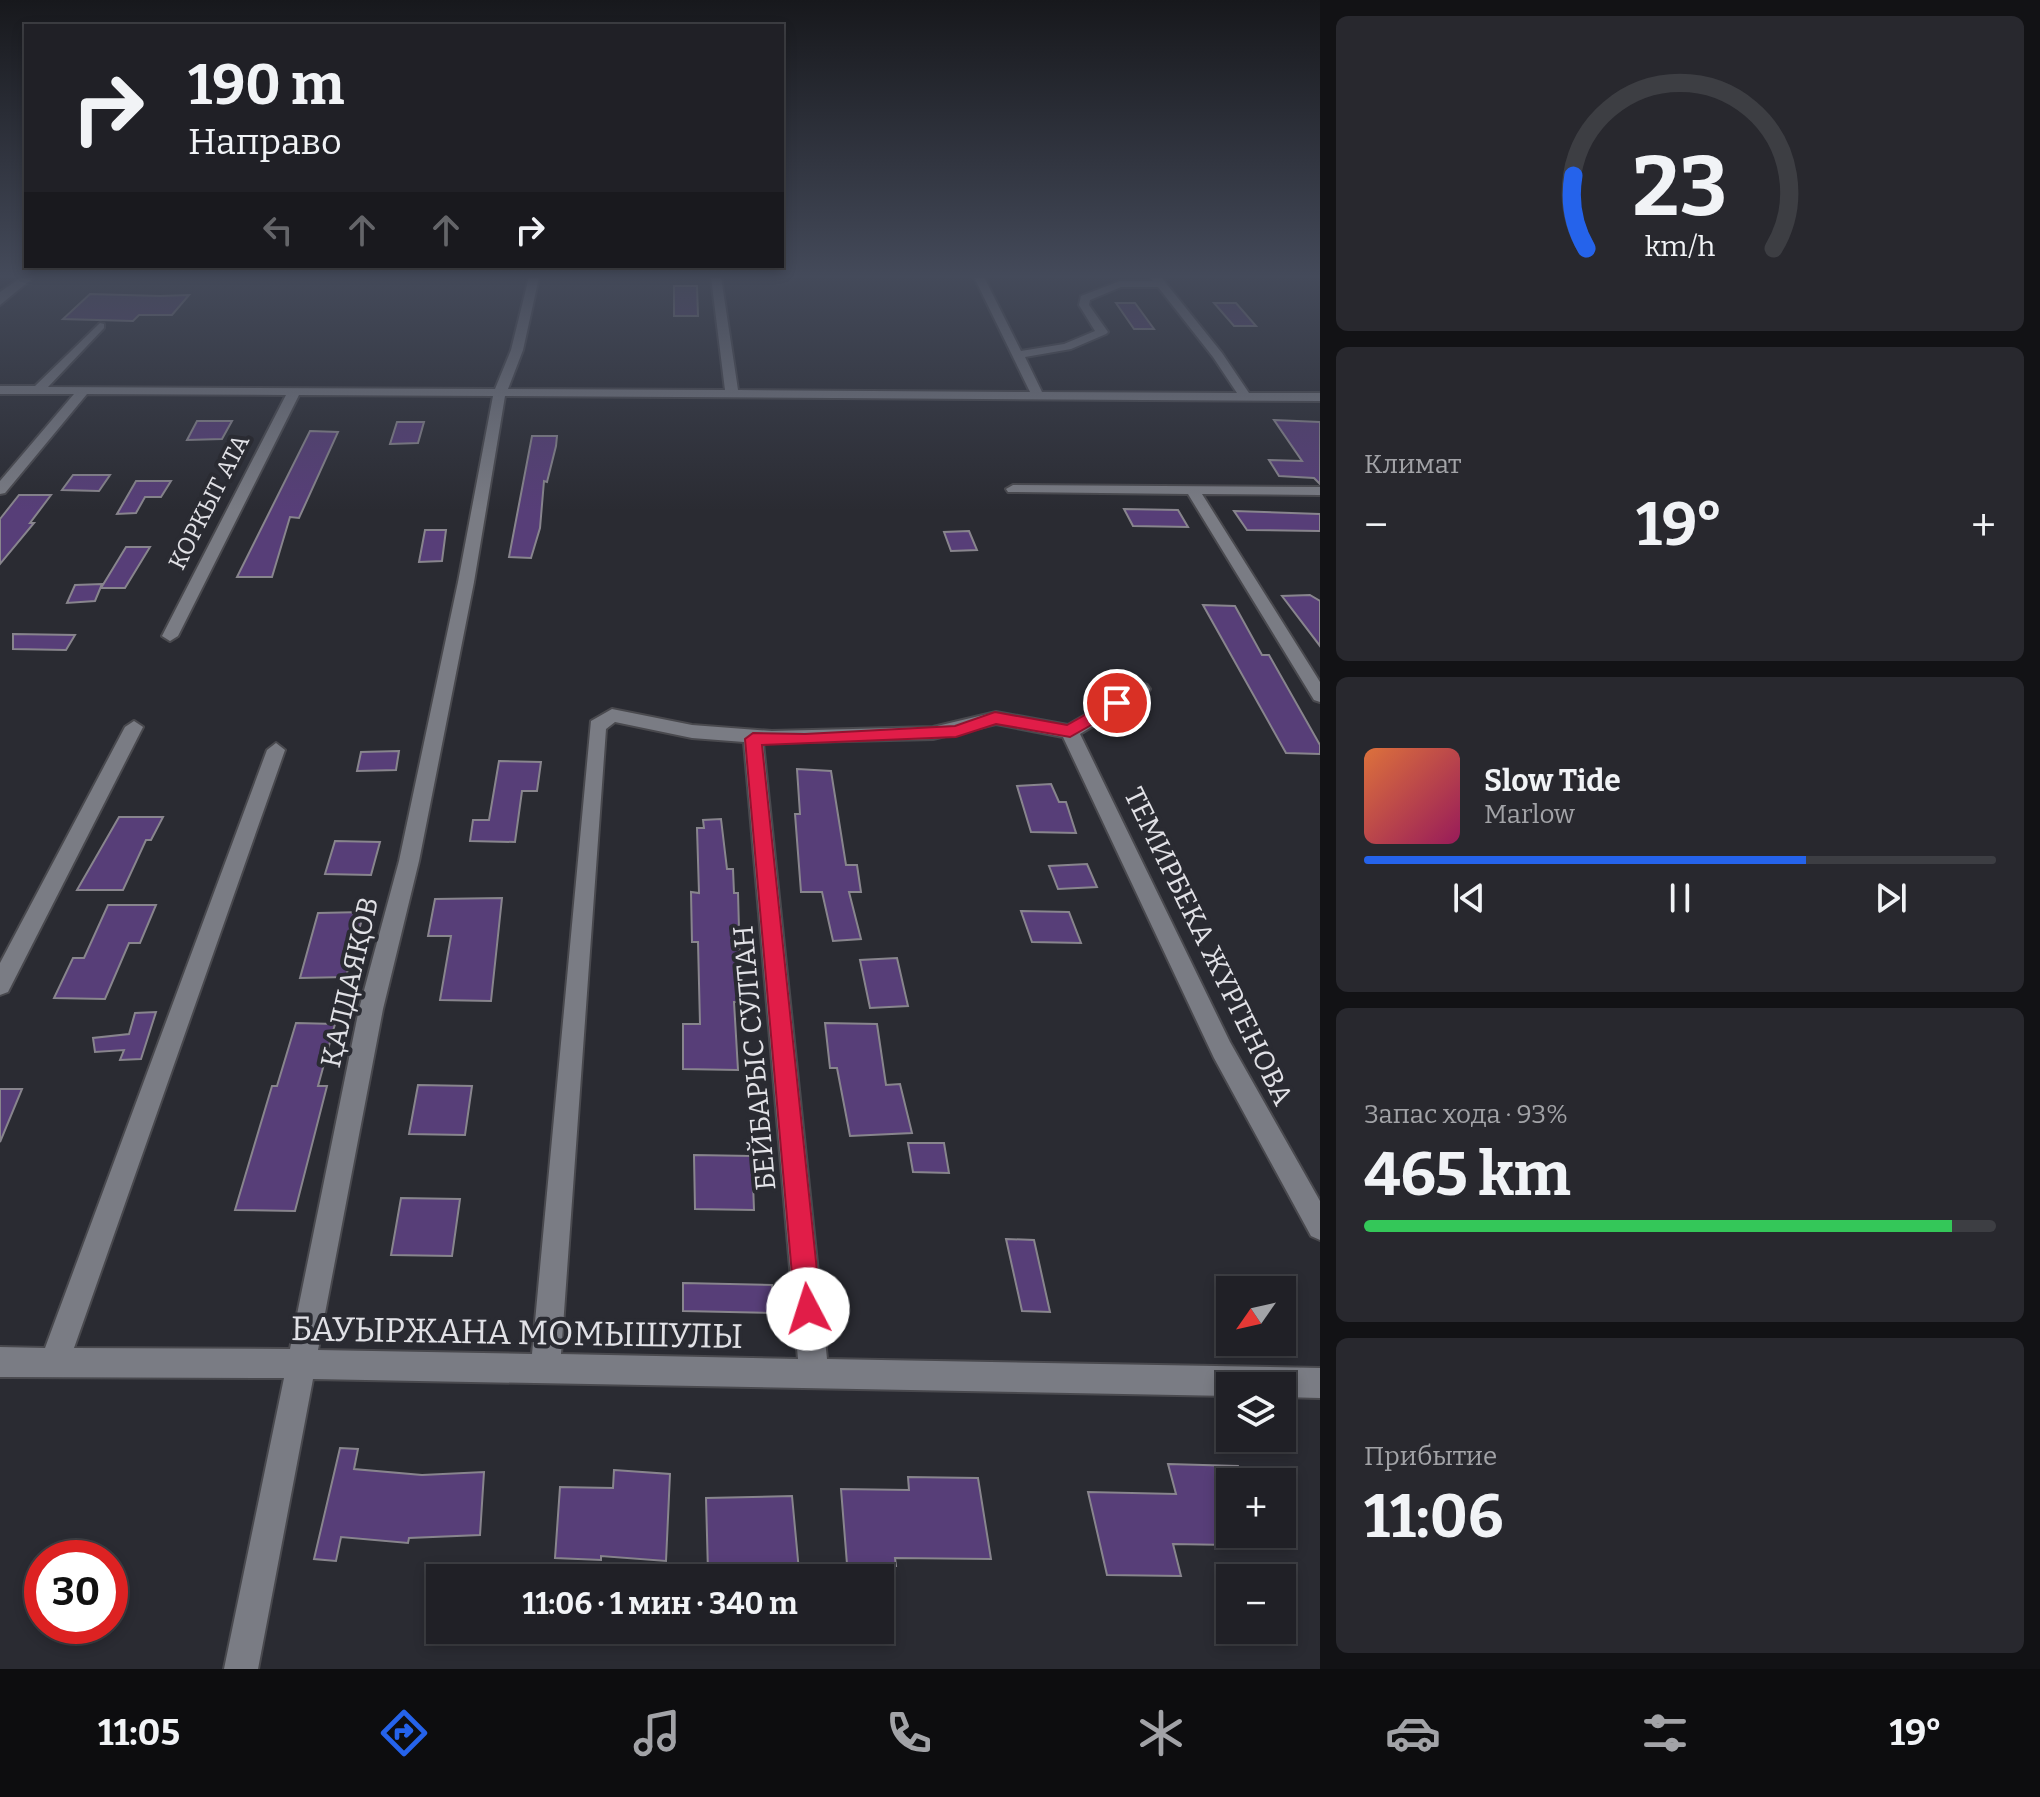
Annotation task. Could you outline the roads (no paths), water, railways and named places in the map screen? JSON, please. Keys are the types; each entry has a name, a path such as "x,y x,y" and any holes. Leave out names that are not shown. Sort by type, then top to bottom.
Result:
{"street":[{"path":"38,390 72,355"},
{"name":"ҚАЛДАЯҚОВ","path":"241,1669 298,1364 371,1009 409,861 460,614 499,395 515,355"},
{"path":"727,355 732,393"},
{"path":"1017,355 1037,394"},
{"path":"1214,355 1246,397"},
{"path":"0,390 1320,397"},
{"path":"0,490 83,391"},
{"name":"КОРКЫТ АТА","path":"170,636 294,392"},
{"path":"1013,489 1320,491"},
{"path":"1192,490 1320,696"},
{"path":"545,1368 597,726 612,715 708,735 805,740 956,732 995,718 1070,732 1141,689"},
{"path":"0,985 134,727"},
{"name":"ТЕМИРБЕКА ЖҮРГЕНОВА","path":"1070,732 1222,1050 1320,1227"},
{"name":"БЕЙБАРЫС СУЛТАН","path":"753,739 814,1372"},
{"path":"54,1362 276,750"},
{"name":"БАУЫРЖАНА МОМЫШУЛЫ","path":"0,1362 814,1372 1320,1383"}]}
